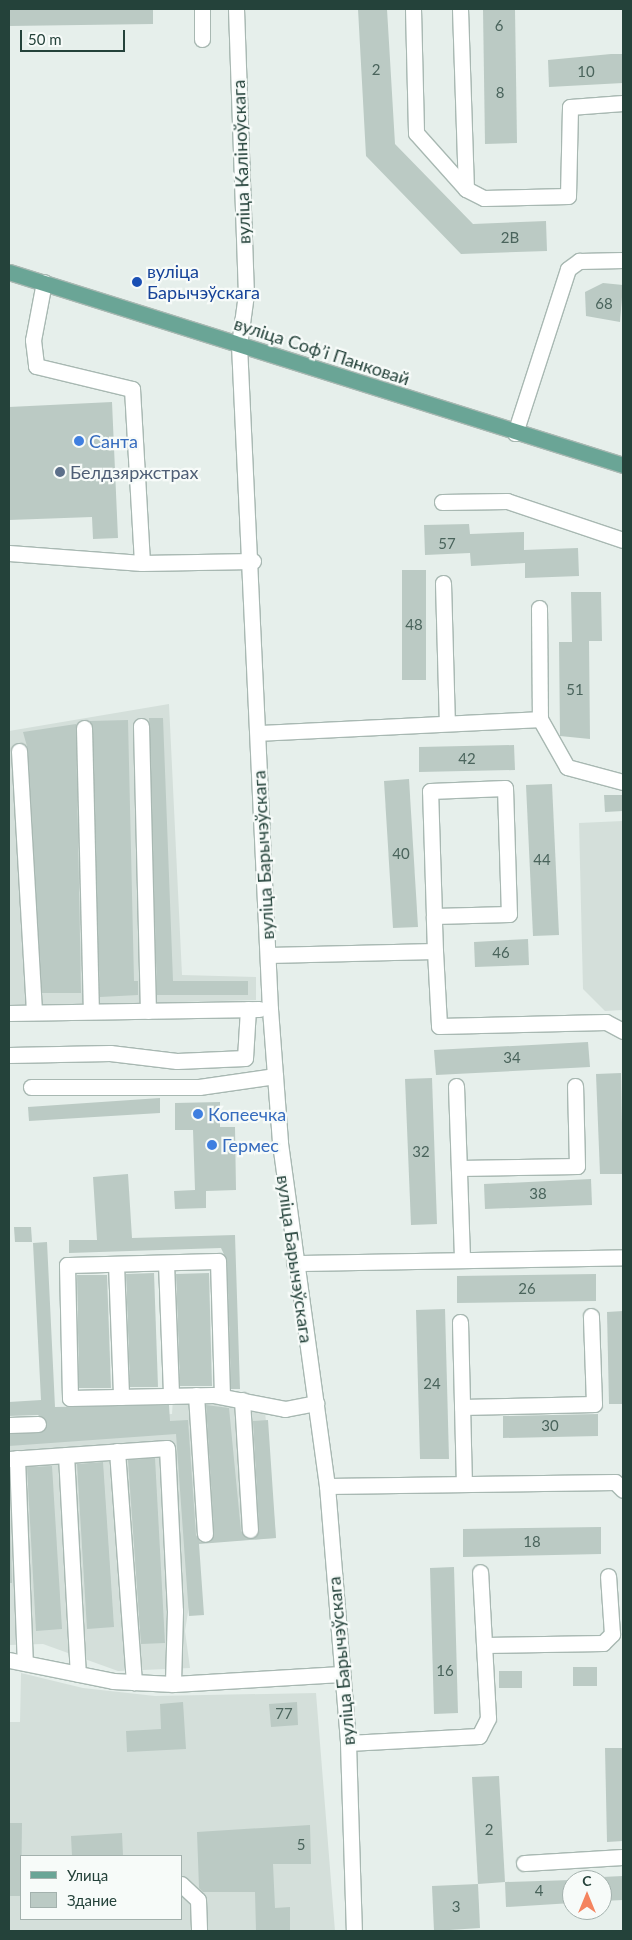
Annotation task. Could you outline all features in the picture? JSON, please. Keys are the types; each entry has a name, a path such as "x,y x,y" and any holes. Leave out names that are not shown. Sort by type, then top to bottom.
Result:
{"main road":[{"name":"вуліца Софʼі Панковай","path":"9,272 515,433 622,464"}],"street":[{"path":"202,9 202,38"},
{"name":"вуліца Каліноўскага","path":"236,9 246,294 239,345"},
{"path":"412,9 416,133 466,189 484,198 568,196 570,107 623,104"},
{"path":"460,9 466,189"},
{"path":"515,433 568,269 579,261 623,260"},
{"path":"44,282 33,340 36,366 132,389 142,563"},
{"name":"вуліца Барычэўскага","path":"239,345 252,561 270,1009 294,1263 327,1486 348,1743 354,1931"},
{"path":"442,502 506,501 623,540"},
{"path":"9,553 142,563 252,561"},
{"path":"443,583 447,722"},
{"path":"539,608 540,719 567,767 623,782"},
{"path":"258,733 447,722 540,719"},
{"path":"141,726 148,1011"},
{"path":"84,728 91,1012"},
{"path":"18,751 34,1012"},
{"path":"434,916 509,914 505,788 430,790 435,951 439,1026 606,1022 623,1030"},
{"path":"268,955 435,951"},
{"path":"9,1055 110,1052 177,1061 245,1058 248,1009"},
{"path":"9,1013 270,1009"},
{"path":"31,1087 198,1086 275,1076"},
{"path":"456,1086 462,1258"},
{"path":"459,1168 577,1166 575,1086"},
{"path":"294,1263 462,1258 623,1257"},
{"path":"222,1396 218,1261 67,1265 70,1398 222,1396 284,1409 316,1403"},
{"path":"166,1263 171,1396"},
{"path":"116,1264 121,1397"},
{"path":"462,1407 594,1404 591,1316"},
{"path":"460,1322 464,1484"},
{"path":"196,1395 205,1534"},
{"path":"242,1400 250,1530"},
{"path":"9,1425 38,1424"},
{"path":"25,1663 13,1458 167,1448 175,1612 173,1684"},
{"path":"118,1451 134,1682"},
{"path":"66,1455 78,1674"},
{"path":"327,1486 615,1482 623,1490"},
{"path":"348,1743 479,1736 488,1718 480,1572"},
{"path":"484,1645 603,1643 612,1634 608,1576"},
{"path":"9,1660 78,1674 134,1682 173,1684 342,1674"},
{"path":"524,1863 623,1857"},
{"path":"182,1885 198,1900 200,1931"}],"shaded area":[{"path":"169,704 182,975 256,977 256,1000 9,1007 9,731"},
{"path":"623,821 623,1010 605,1011 583,989 579,823"},
{"path":"173,1398 231,1401 265,1411 276,1538 199,1543 185,1631 190,1668 118,1671 43,1644 9,1645 9,1423 172,1414"},
{"path":"21,1673 83,1688 155,1696 316,1693 335,1931 9,1931 9,1722 20,1722"}],"building":[{"path":"9,9 153,9 153,24 9,26"},
{"path":"358,9 387,9 395,144 473,224 546,221 547,251 461,254 366,156"},
{"path":"483,9 515,9 517,143 485,144"},
{"path":"623,54 623,83 549,87 548,60"},
{"path":"603,283 623,285 620,322 586,316 585,292"},
{"path":"112,402 118,538 93,539 92,517 9,520 9,407"},
{"path":"469,524 470,534 524,532 524,550 578,548 579,576 525,578 525,563 471,566 470,553 425,555 424,525"},
{"path":"402,570 426,570 426,680 402,680"},
{"path":"571,592 601,592 602,641 589,641 590,739 560,736 559,642 572,642"},
{"path":"149,718 163,718 173,981 248,981 248,995 157,995"},
{"path":"128,720 134,981 138,981 138,995 100,997 90,721"},
{"path":"76,724 81,993 42,993 28,750 23,732"},
{"path":"514,745 515,770 419,772 419,747"},
{"path":"409,779 418,927 393,928 384,781"},
{"path":"552,784 559,935 533,936 526,785"},
{"path":"604,795 623,795 623,811 605,812"},
{"path":"528,939 529,965 475,967 474,942"},
{"path":"588,1042 590,1067 436,1075 434,1050"},
{"path":"621,1073 623,1174 600,1174 596,1074"},
{"path":"432,1078 437,1224 411,1225 405,1079"},
{"path":"160,1098 160,1113 29,1121 28,1107"},
{"path":"220,1102 220,1127 235,1127 236,1190 206,1191 206,1208 175,1209 174,1191 195,1190 193,1130 175,1130 175,1103"},
{"path":"128,1174 132,1238 235,1235 240,1389 231,1389 227,1261 221,1248 69,1253 69,1240 97,1240 93,1177"},
{"path":"591,1179 592,1205 485,1209 484,1184"},
{"path":"14,1227 31,1227 32,1242 15,1242"},
{"path":"47,1242 55,1407 169,1405 170,1421 188,1420 196,1535 200,1542 210,1542 214,1533 206,1405 229,1408 241,1531 250,1539 259,1529 253,1421 268,1420 276,1538 199,1544 204,1615 189,1616 176,1434 9,1446 9,1434 39,1433 47,1424 38,1415 9,1416 9,1402 41,1400 33,1243"},
{"path":"154,1273 158,1387 130,1387 126,1274"},
{"path":"209,1273 212,1386 180,1386 176,1274"},
{"path":"596,1274 596,1301 457,1303 457,1276"},
{"path":"77,1275 107,1275 111,1388 79,1388"},
{"path":"445,1309 449,1459 420,1459 416,1310"},
{"path":"623,1311 623,1404 609,1404 607,1312"},
{"path":"598,1414 598,1436 503,1438 503,1416"},
{"path":"155,1458 165,1643 141,1644 128,1460"},
{"path":"103,1462 114,1627 87,1629 77,1464"},
{"path":"52,1466 62,1629 36,1631 27,1467"},
{"path":"9,1487 12,1583 9,1583"},
{"path":"601,1527 601,1554 463,1557 463,1529"},
{"path":"454,1567 458,1713 434,1714 430,1568"},
{"path":"573,1667 597,1667 597,1686 573,1686"},
{"path":"499,1671 522,1671 522,1688 499,1688"},
{"path":"183,1702 186,1749 127,1752 126,1731 161,1729 160,1704"},
{"path":"297,1702 298,1725 271,1727 269,1704"},
{"path":"605,1748 623,1748 623,1841 607,1842"},
{"path":"499,1776 505,1882 478,1884 472,1777"},
{"path":"9,1823 22,1823 20,1896 9,1896"},
{"path":"310,1825 311,1864 273,1864 275,1908 290,1907 290,1931 256,1931 255,1892 203,1892 199,1888 197,1832"},
{"path":"122,1833 123,1855 72,1855 71,1836"},
{"path":"623,1876 623,1900 612,1901 612,1877"},
{"path":"562,1880 562,1904 506,1907 505,1882"},
{"path":"478,1884 480,1928 434,1931 432,1886"}],"place":[{"name":"вуліца Барычэўскага","path":"137,282"},
{"name":"Санта","path":"79,441"},
{"name":"Белдзяржстрах","path":"60,472"},
{"name":"Копеечка","path":"198,1114"},
{"name":"Гермес","path":"212,1145"}]}
